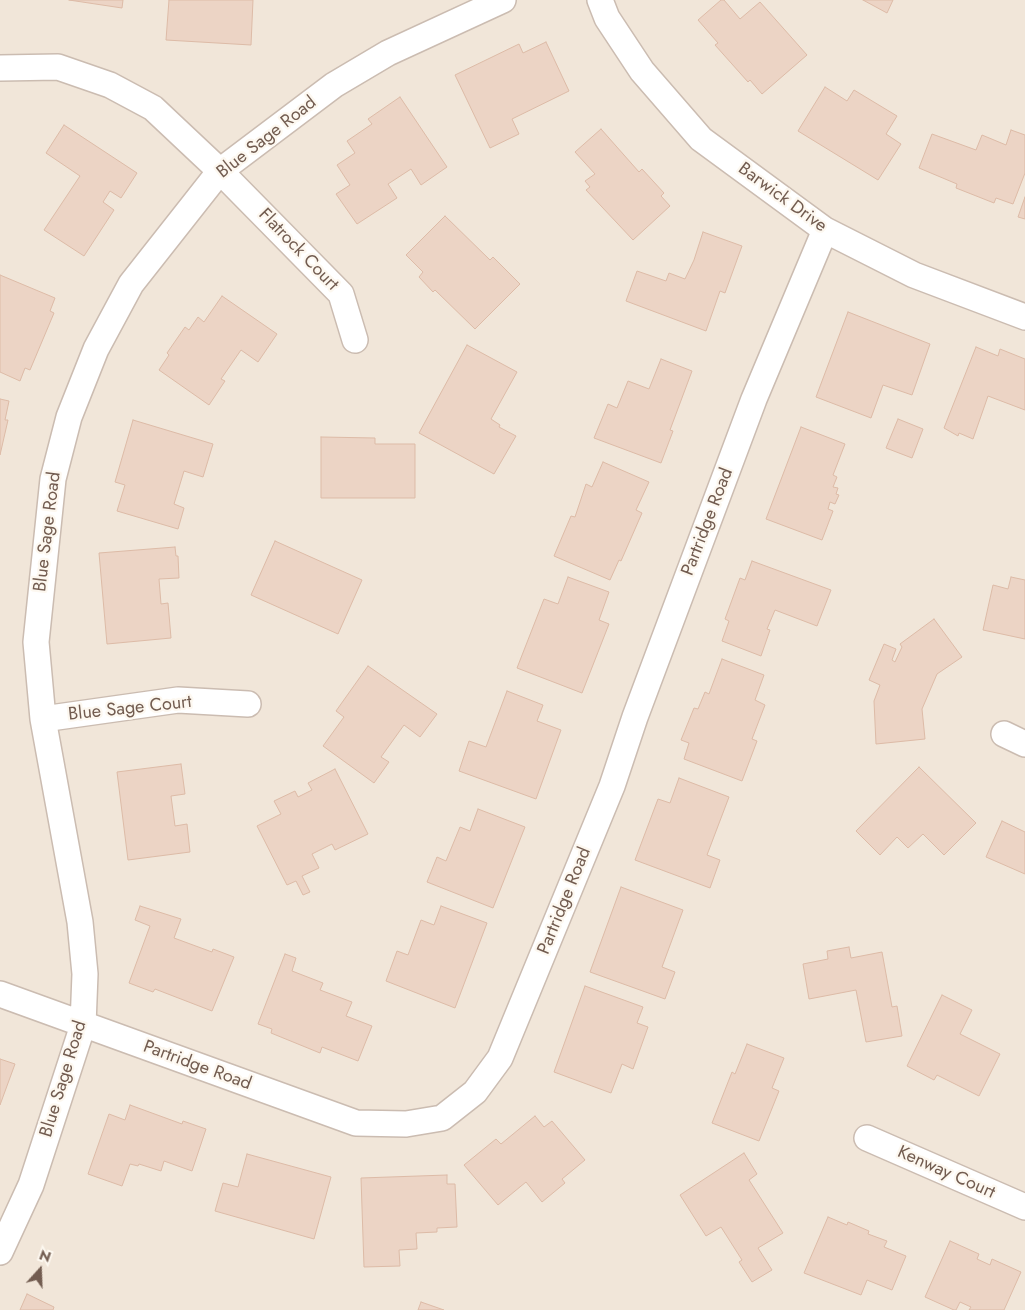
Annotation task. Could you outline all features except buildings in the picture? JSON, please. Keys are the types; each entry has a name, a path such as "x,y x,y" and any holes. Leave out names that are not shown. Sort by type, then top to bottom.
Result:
{"street":[{"name":"Blue Sage Road","path":"0,1252 31,1185 83,1025 85,974 80,922 43,719 36,642 42,569 53,479 69,416 96,349 131,284 220,170 349,76 388,53 503,0"},
{"name":"Barwick Drive","path":"600,0 607,18 642,71 701,139 825,230 914,275 1025,317"},
{"name":"Flatrock Court","path":"0,68 58,67 110,85 153,108 220,170 341,294 356,340"},
{"name":"Partridge Road","path":"0,994 356,1123 406,1124 442,1118 475,1092 500,1058 612,786 635,716 754,399 825,230"},
{"name":"Blue Sage Court","path":"43,719 178,700 248,704"},
{"name":"Kenway Court","path":"866,1138 1025,1207"}],"shaded area":[{"path":"0,0 1025,0 1025,1310 0,1310"}]}
